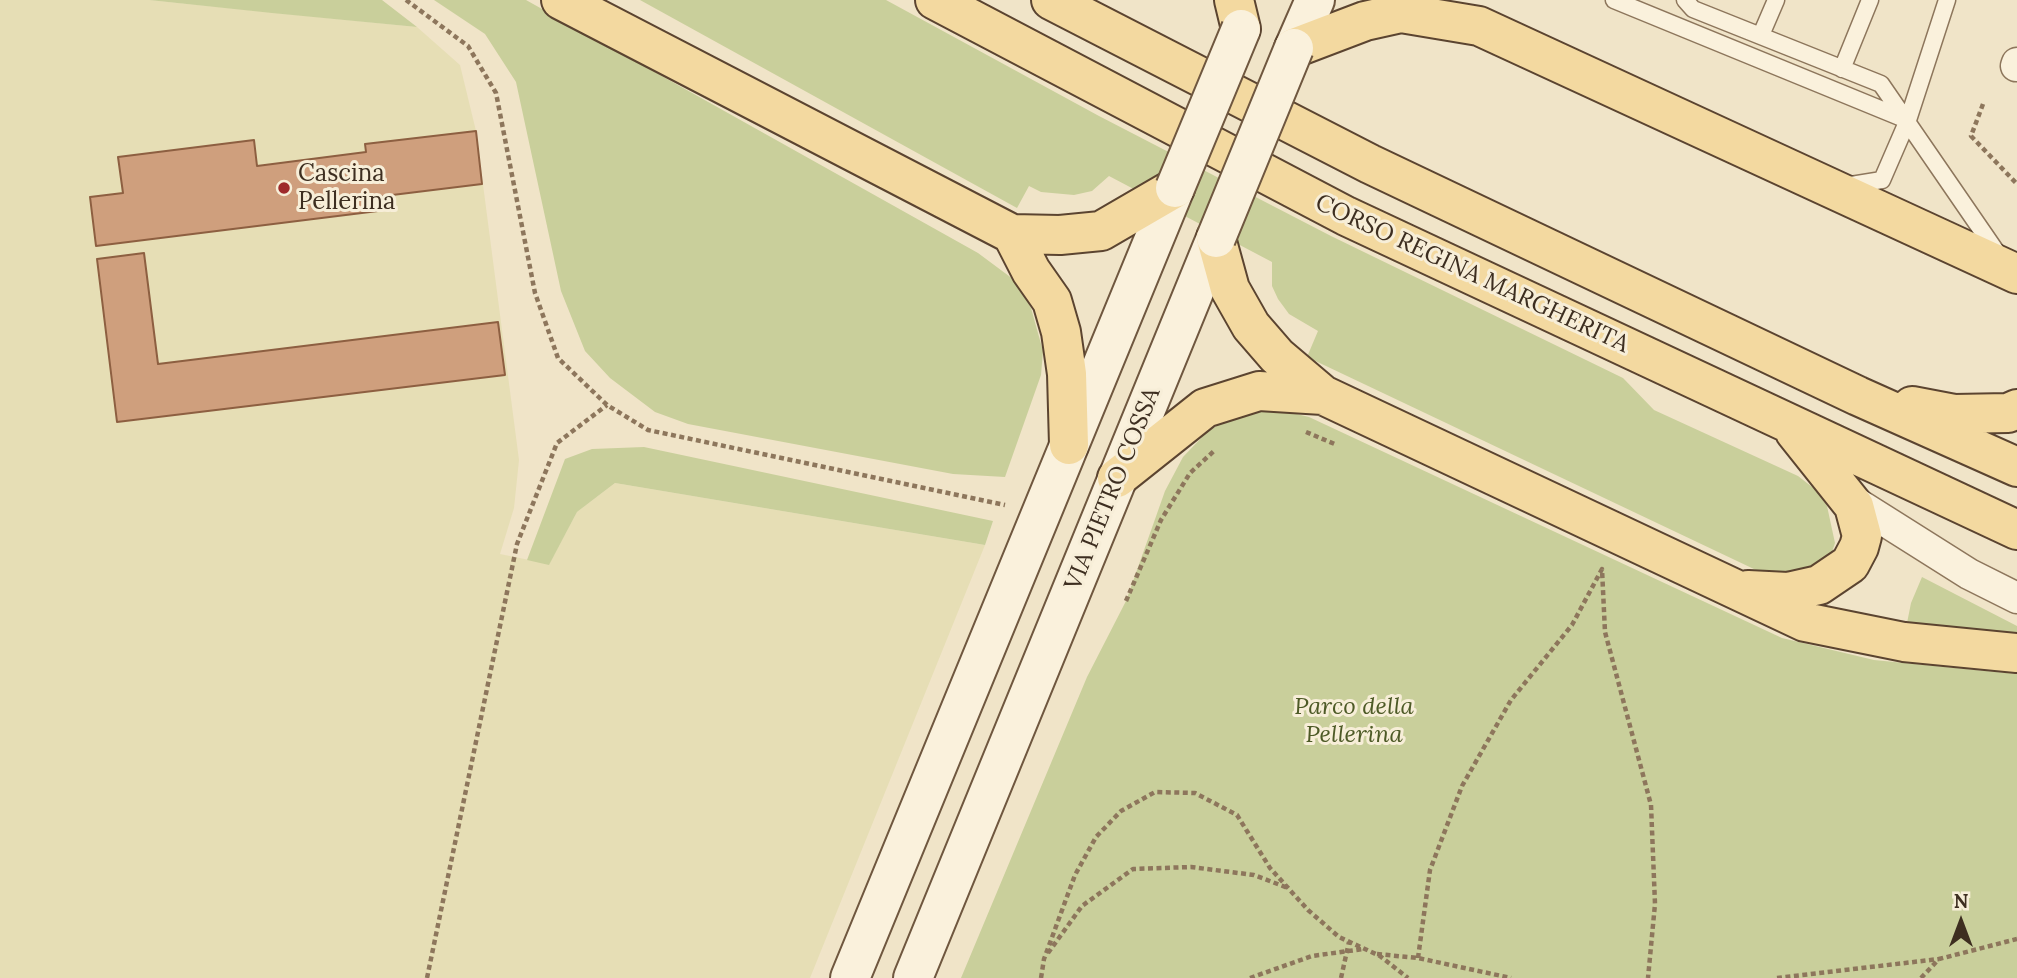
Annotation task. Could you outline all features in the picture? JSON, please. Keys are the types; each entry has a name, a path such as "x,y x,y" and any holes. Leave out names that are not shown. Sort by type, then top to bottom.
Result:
{"main road":[{"path":"561,0 1012,234 1060,235 1101,231 1175,188"},
{"name":"CORSO REGINA MARGHERITA","path":"935,0 1346,216 2017,530"},
{"path":"1051,0 1370,164 1858,396 2017,467"},
{"name":"VIA PIETRO COSSA","path":"913,978 1315,0"},
{"path":"850,978 1175,188 1242,10"},
{"path":"1294,48 1365,21 1401,13 1468,13 2014,276"},
{"path":"1012,234 1031,271 1052,301 1061,332 1067,374 1069,445"},
{"path":"1216,238 1230,289 1251,326 1278,356 1323,395 1805,622 1904,642 2017,653"},
{"path":"1117,478 1205,408 1259,391 1323,395"},
{"path":"1858,396 1954,414 2008,413 2017,409"},
{"path":"1732,588 1769,592 1805,589 1840,573 1855,555 1862,536 1854,506 1788,423"}],"street":[{"path":"1847,497 1969,574 2017,598"}],"lane":[{"path":"1614,0 1908,120"},
{"path":"1685,0 1693,9 1881,84 2014,276"},
{"path":"1761,35 1776,0"},
{"path":"1842,69 1870,0"},
{"path":"1832,188 1882,180 1908,120 1947,0"}],"path":[{"path":"406,0 468,46 496,93 535,293 558,358 607,405 648,430 1040,512"},
{"path":"1983,104 1971,136 2017,184"},
{"path":"427,978 517,544 557,443 607,405"},
{"path":"1298,429 1342,447"},
{"path":"1126,601 1161,520 1190,473 1222,444"},
{"path":"1589,563 1614,575"},
{"path":"1418,958 1430,870 1462,786 1511,700 1572,625 1602,569"},
{"path":"1602,569 1605,632 1651,805 1655,904 1648,978"},
{"path":"1041,978 1044,960 1075,875 1096,837 1121,811 1155,792 1195,793 1237,816 1270,868 1308,910 1339,937 1373,953 1408,978"},
{"path":"1044,960 1082,906 1133,869 1191,867 1254,875 1288,888"},
{"path":"1777,978 1939,959 2017,939"},
{"path":"1340,978 1349,942"},
{"path":"1250,978 1312,956 1365,949"},
{"path":"1373,953 1418,958 1511,978"},
{"path":"1922,978 1939,959"}],"shaded area":[{"path":"0,0 149,0 417,27 460,65 476,131 519,460 514,508 500,554 549,564 577,512 615,483 985,545 810,978 0,978"}],"green space":[{"path":"149,0 382,0 417,27 272,13"},
{"path":"434,0 526,0 978,253 1017,282 1031,308 1043,351 1041,375 1005,477 953,474 688,424 655,412 610,378 585,351 561,291 516,82 485,34"},
{"path":"640,0 886,0 1099,116 1331,236 1623,378 1654,410 1798,476 1816,490 1827,506 1835,543 1830,558 1808,571 1772,575 1756,570 1307,357 1318,331 1289,314 1278,299 1272,286 1272,262 1109,176 1092,191 1074,195 1041,192 1029,186 1017,208"},
{"name":"Parco della Pellerina","path":"1272,408 1309,417 1782,638 1874,660 2017,674 2017,978 961,978 1087,677 1126,601 1165,491 1183,457 1207,432 1236,414"},
{"path":"644,447 993,521 985,545 615,483 577,512 549,565 527,560 565,459 592,449"},
{"path":"1922,577 2017,626 2017,644 1906,628 1911,603"}],"building":[{"name":"Cascina Pellerina","path":"476,131 482,184 376,197 378,211 96,246 90,197 123,193 118,157 254,140 257,166 366,152 365,144"},
{"path":"144,253 158,364 498,322 505,375 117,422 97,259"}],"place":[{"name":"Cascina Pellerina","path":"284,188"}]}
